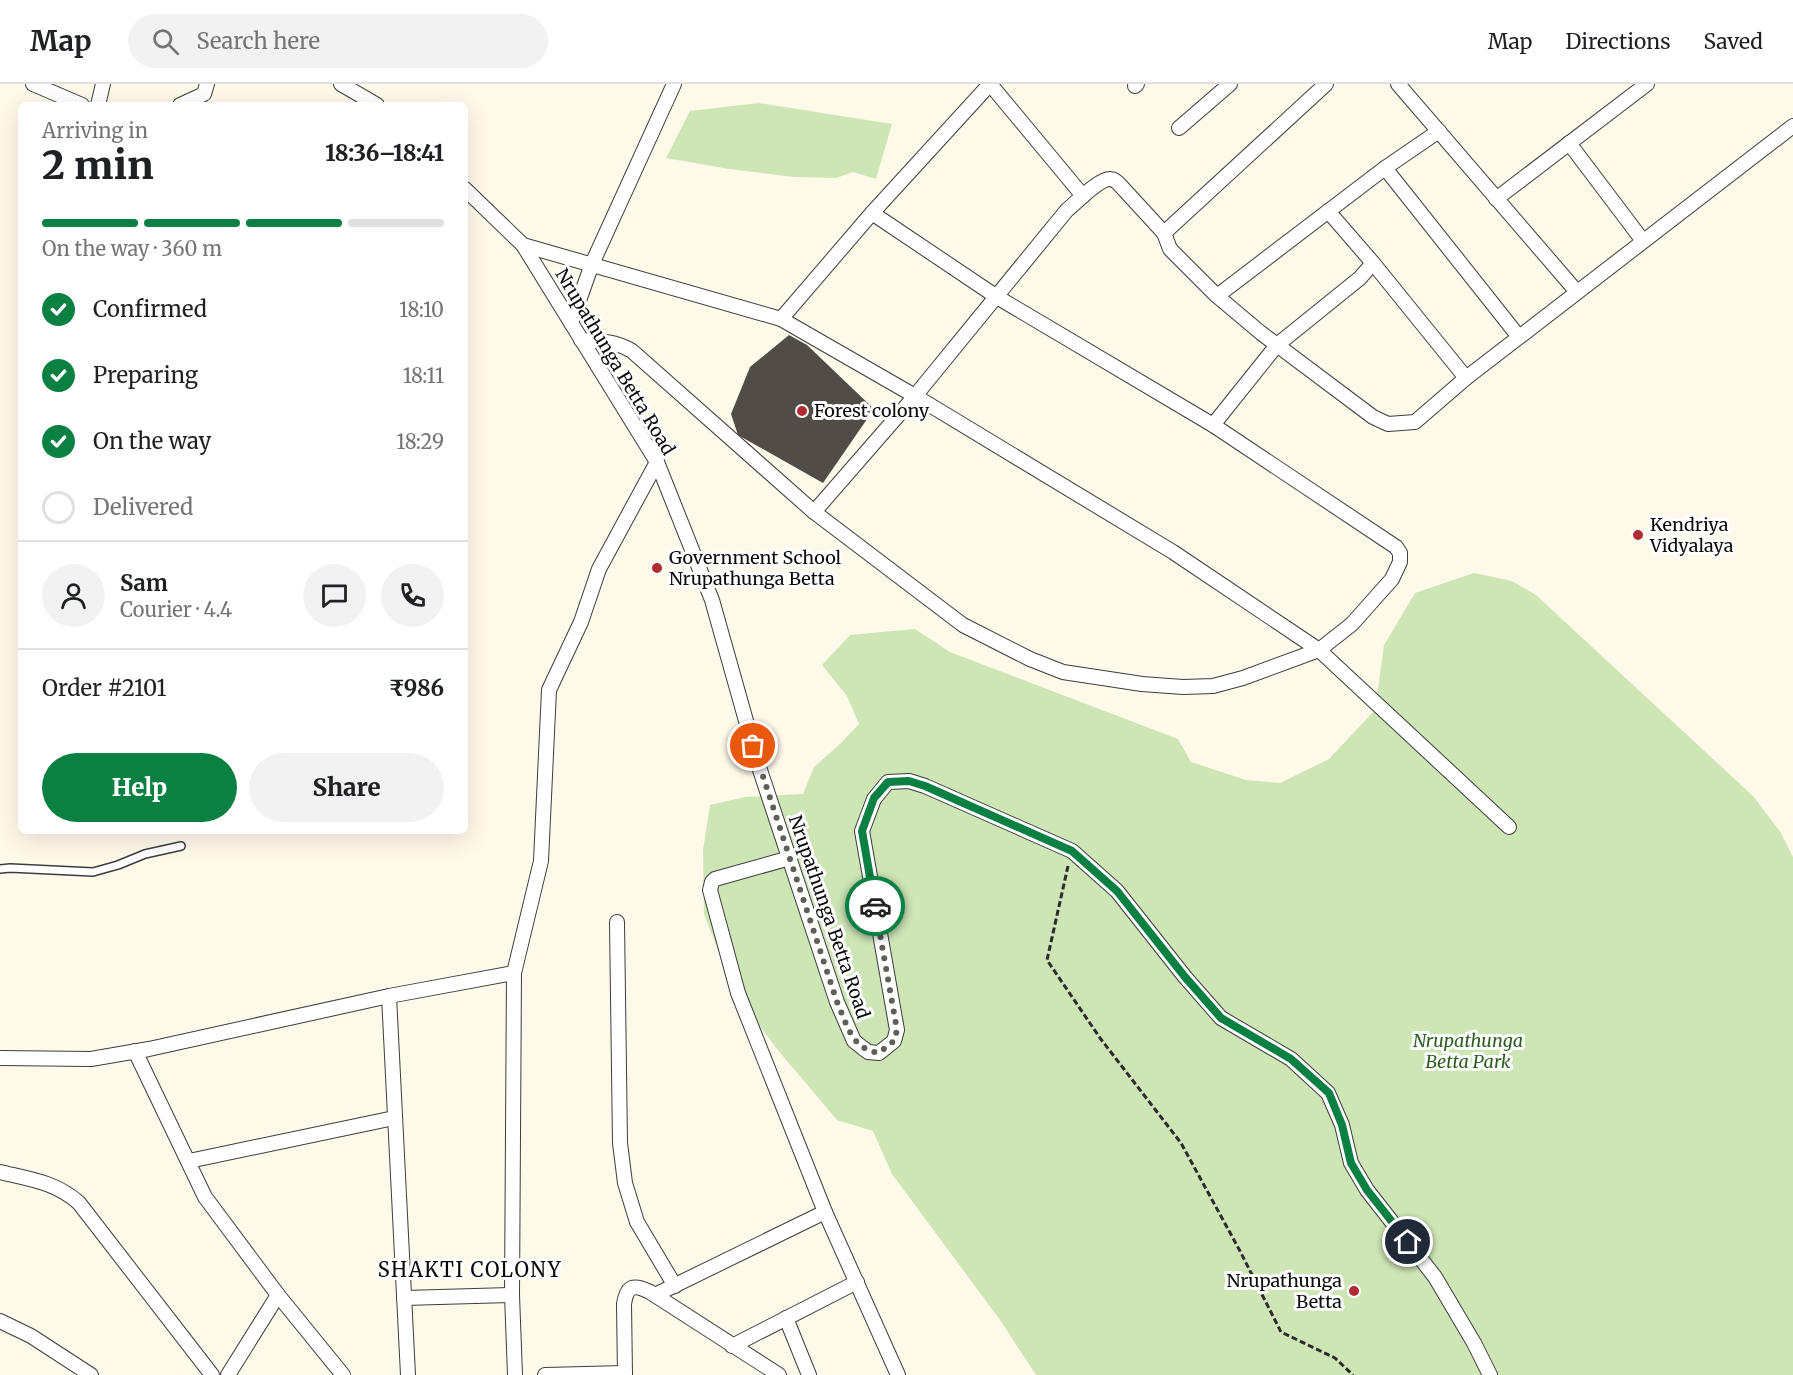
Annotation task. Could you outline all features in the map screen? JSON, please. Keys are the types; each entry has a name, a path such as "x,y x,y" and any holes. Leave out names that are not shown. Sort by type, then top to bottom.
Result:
{"street":[{"path":"33,84 75,102"},
{"path":"99,102 103,84"},
{"path":"187,102 204,94 207,84"},
{"path":"341,84 372,102"},
{"path":"571,323 591,265 674,84"},
{"path":"781,319 872,213 990,84 1083,196"},
{"path":"1179,128 1230,84"},
{"path":"1164,233 1326,84"},
{"path":"1398,84 1577,292"},
{"path":"1496,199 1647,84"},
{"path":"814,512 915,396 1067,210 1105,180 1115,181 1164,233 1170,249 1217,296 1277,345 1372,417 1389,424 1415,422 1466,378 1793,126"},
{"path":"1217,296 1385,168 1438,131"},
{"path":"1569,143 1643,242"},
{"path":"1385,168 1519,337"},
{"name":"Nrupathunga Betta Road","path":"468,192 523,245 657,462 712,600 759,767 826,970 854,1041 868,1052 879,1053 894,1041 897,1030 862,831 874,798 888,782 909,781 925,786 1072,851 1117,891 1185,977 1221,1018 1291,1059 1329,1093 1342,1125 1351,1163 1356,1172 1367,1190 1435,1277 1490,1375"},
{"path":"1329,211 1466,378"},
{"path":"581,340 609,341 632,351 814,512 963,625 1030,659 1063,672 1142,684 1183,687 1213,686 1243,678 1319,650 1352,624 1392,579 1400,562 1400,553 1396,546 1213,425 997,297 872,213"},
{"path":"523,245 781,319 915,396 1173,552 1319,650 1509,827"},
{"path":"1213,425 1277,345 1360,278 1373,263"},
{"path":"515,1375 512,1295 514,973 541,861 549,690 581,622 599,569 657,462"},
{"path":"790,858 715,879 710,890 738,993 825,1212 898,1375"},
{"path":"617,922 620,1143 625,1183 637,1222 675,1286"},
{"path":"1,1060 91,1059 389,996 514,973"},
{"path":"389,996 408,1375"},
{"path":"135,1051 206,1197 278,1295 343,1375"},
{"path":"189,1161 394,1118"},
{"path":"0,1172 52,1185 68,1193 79,1203 212,1375"},
{"path":"655,1296 825,1212"},
{"path":"732,1347 857,1281"},
{"path":"545,1375 625,1374 624,1304 626,1293 634,1287 642,1288 655,1296 770,1373"},
{"path":"228,1375 278,1295"},
{"path":"404,1298 512,1295"},
{"path":"786,1318 809,1375"},
{"path":"0,1321 31,1336 91,1375"}],"lane":[{"path":"0,869 93,872 145,854 181,846"}],"path":[{"path":"1072,851 1047,960 1100,1038 1181,1143 1281,1332 1335,1358 1353,1375"}],"green space":[{"path":"759,103 892,124 876,179 853,172 836,178 794,177 666,158 690,111"},
{"name":"Nrupathunga Betta Park","path":"1474,573 1512,581 1536,595 1753,796 1781,833 1793,857 1793,1375 1036,1375 1000,1320 892,1174 873,1131 837,1120 777,1049 735,994 704,914 703,850 710,805 745,797 803,794 814,767 859,724 847,696 822,665 850,635 915,629 950,652 1178,739 1191,762 1246,780 1280,783 1329,759 1375,710 1384,645 1415,593"}],"building":[{"name":"Forest colony","path":"789,335 807,345 874,409 823,483 738,435 731,414 750,367"}],"way so far":[{"path":"753,746 837,1002 854,1041 868,1052 879,1053 894,1041 897,1030 875,906"}],"place":[{"name":"Forest colony","path":"802,411"},
{"name":"Kendriya Vidyalaya","path":"1638,535"},
{"name":"Government School Nrupathunga Betta","path":"657,568"},
{"name":"Nrupathunga Betta","path":"1354,1291"}],"district":[{"name":"SHAKTI COLONY","path":"470,1270"}],"route":[{"path":"875,906 862,831 874,798 888,782 909,781 925,786 1072,851 1117,891 1185,977 1221,1018 1291,1059 1329,1093 1342,1125 1351,1163 1367,1190 1408,1242"}]}
